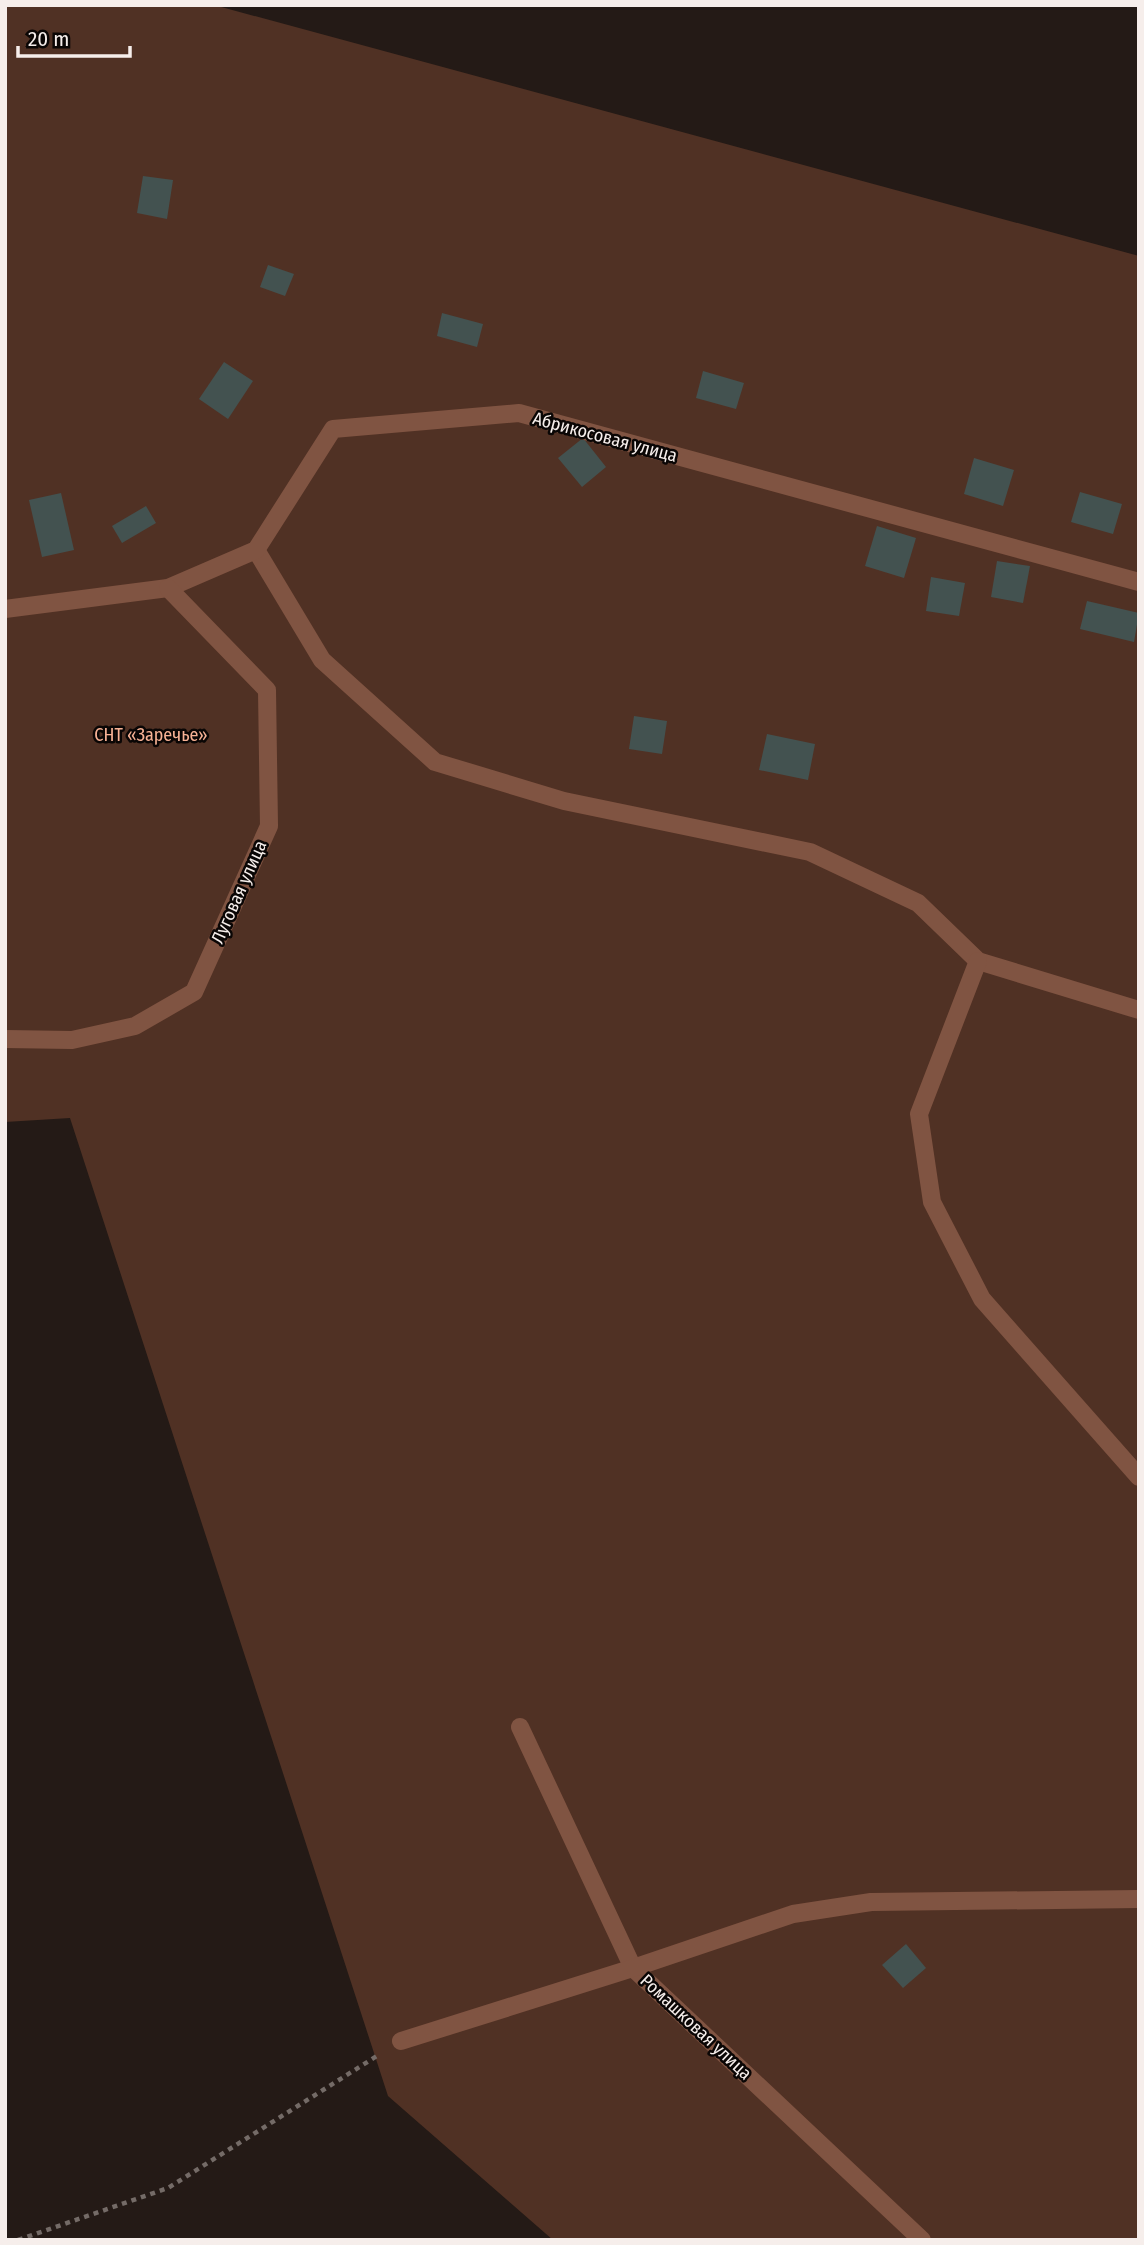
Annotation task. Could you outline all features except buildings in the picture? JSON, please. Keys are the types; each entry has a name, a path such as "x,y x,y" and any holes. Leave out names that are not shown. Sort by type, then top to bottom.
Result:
{"street":[{"name":"Абрикосовая улица","path":"256,550 333,429 519,413 1139,582"},
{"path":"5,609 169,588 256,550 322,660 435,762 564,801 810,852 918,903 978,961 1139,1010"},
{"name":"Луговая улица","path":"5,1039 72,1040 135,1026 194,992 269,826 267,690 169,588"},
{"path":"978,961 919,1114 932,1202 982,1299 1139,1477"},
{"name":"Ромашковая улица","path":"520,1727 633,1968 922,2240"},
{"path":"401,2040 633,1968 793,1914 871,1902 1139,1899"}],"path":[{"path":"18,2240 168,2188 401,2040"}],"green space":[{"name":"СНТ «Заречье»","path":"5,5 214,5 1139,256 1139,2240 553,2240 388,2096 70,1118 5,1122"}]}
